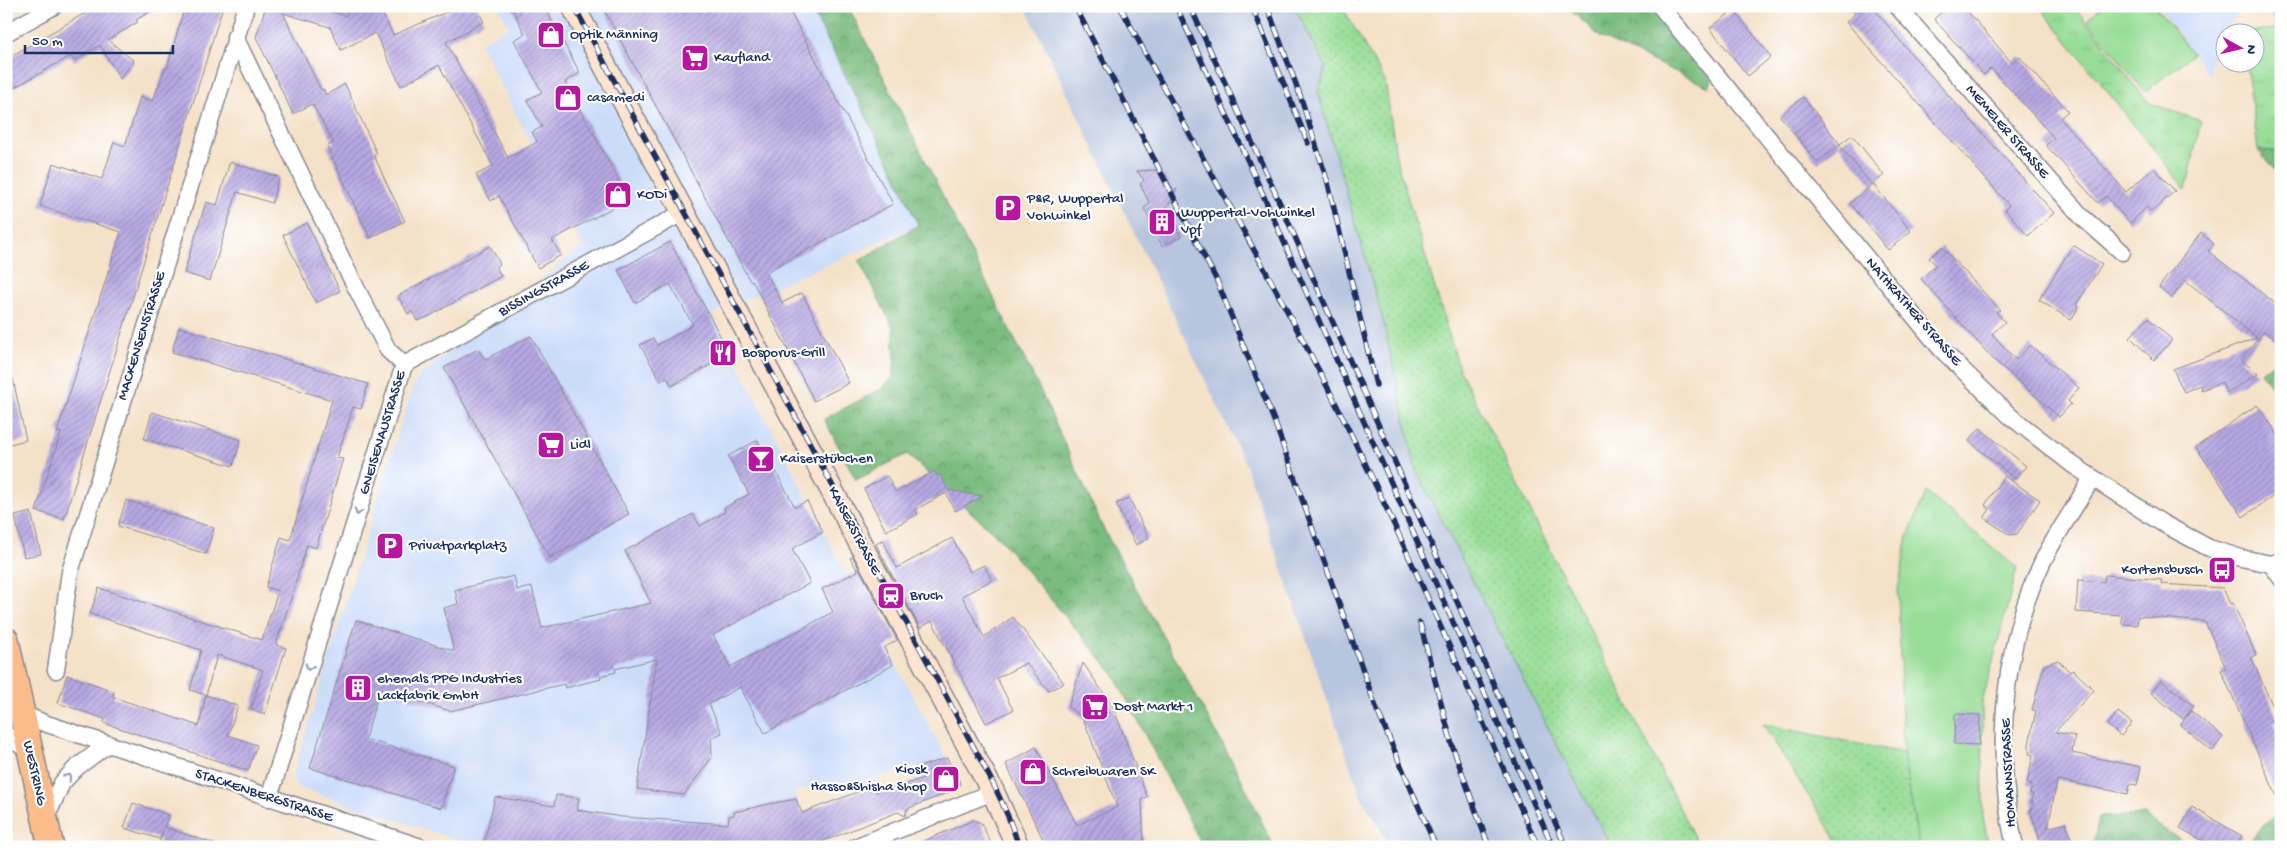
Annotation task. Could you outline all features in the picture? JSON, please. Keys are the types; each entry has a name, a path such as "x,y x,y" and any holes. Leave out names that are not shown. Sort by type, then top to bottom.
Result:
{"main road":[{"name":"KAISERSTRASSE","path":"573,6 993,792 1018,847"},
{"name":"WESTRING","path":"6,640 14,708 29,751 51,847"}],"street":[{"path":"6,33 54,6"},
{"name":"MACKENSENSTRASSE","path":"56,670 70,572 246,6"},
{"name":"NATHRATHER STRASSE","path":"1660,6 1941,349 2010,416 2092,478 2162,523 2209,548 2241,558 2276,562"},
{"name":"MEMELER STRASSE","path":"1897,6 2082,217 2122,252"},
{"name":"GNEISENAUSTRASSE","path":"235,37 348,272 388,350 404,365 269,798"},
{"name":"BISSINGSTRASSE","path":"404,365 684,212"},
{"name":"HOMANNSTRASSE","path":"2015,847 2008,812 2005,712 2017,635 2027,599 2045,555 2092,478"},
{"path":"2276,562 2281,578"},
{"name":"STACKENBERGSTRASSE","path":"14,708 44,723 421,847"},
{"path":"6,735 29,751"},
{"path":"45,820 62,783 76,768 108,744"},
{"path":"855,847 993,792"}],"shaded area":[{"path":"498,6 810,6 892,167 919,225 712,314 844,570 947,758 871,779 793,791 814,845 810,847 478,847 297,787 292,778 412,389 418,377 583,246 480,43 509,27"},
{"path":"1025,6 1294,6 1326,67 1318,92 1384,324 1416,470 1575,780 1612,847 1391,847 1361,797 1245,463"},
{"path":"2158,6 2244,6 2231,22 2214,22 2214,52 2209,75"}],"green space":[{"path":"810,6 848,6 1041,392 1103,528 1238,772 1274,847 1203,847 1113,673 999,538 907,454 856,480 824,419 881,389 892,379 895,362 893,327 859,261 918,225 892,167"},
{"path":"1294,6 1342,6 1385,81 1397,162 1459,368 1699,847 1612,847 1575,780 1416,470 1384,324 1318,92 1326,67"},
{"path":"1566,6 1650,6 1713,78 1709,87 1600,37"},
{"path":"2039,6 2082,6 2077,10 2149,103 2201,121 2186,190"},
{"path":"2103,6 2155,6 2193,54 2145,92 2087,20"},
{"path":"2281,6 2281,47 2270,7"},
{"path":"2275,29 2281,47 2281,151 2258,150 2247,72 2264,72 2264,30"},
{"path":"2258,150 2281,151 2281,178"},
{"path":"2281,356 2281,400 2261,372"},
{"path":"1926,492 2017,568 1982,703 1983,818 1989,847 1919,847 1903,753 1898,589 1908,536"},
{"path":"1763,724 1903,753 1919,847 1841,847"},
{"path":"2281,810 2281,847 2245,847 2262,827"},
{"path":"2144,815 2190,847 2093,847 2099,817"}],"building":[{"path":"97,6 160,6 108,40 134,61 120,79 100,45 74,61 72,57 67,58 6,92 6,59"},
{"path":"185,6 223,6 64,519 36,511 61,432 57,433 121,232 40,206 53,163 102,179 114,142 125,146 140,97 153,101 165,68 167,68"},
{"path":"266,6 314,6 346,16 349,6 379,6 393,35 449,11 447,6 476,6 484,22 446,42 508,158 537,142 532,132 542,127 527,100 542,92 514,40 525,34 511,6 544,6 580,73 565,82 629,199 552,240 561,255 538,268 499,196 491,201 476,175 493,166 439,65 401,86 375,33 341,50 330,27 283,13 321,90 323,89 326,95 345,84 377,154 374,155 405,221 370,238 327,146 334,143 312,104 293,114 256,37"},
{"path":"602,6 787,6 893,204 766,272 782,303 802,293 849,383 814,401 752,280 750,281"},
{"path":"1850,6 1872,6 1907,49 2054,213 2028,236 2005,209 2009,205 1846,22 1855,14"},
{"path":"1948,6 1963,6 2012,63 2019,56 2068,111 2060,118 2126,192 2154,168 2175,191 2151,212 2147,207 2130,223 2106,196 2098,203 2046,145 2054,138 1991,68 1984,75 1934,19"},
{"path":"1734,10 1771,57 1748,76 1710,28"},
{"path":"1803,97 1840,144 1852,135 1884,175 1872,185 1839,145 1818,163 1780,116"},
{"path":"230,162 279,177 272,203 237,192 210,281 184,273 206,202 217,205"},
{"name":"Wuppertal-Vohwinkel Vpf","path":"1154,170 1166,175 1173,191 1177,189 1167,208 1181,237 1162,246 1144,208 1150,204 1140,184 1144,180 1137,171"},
{"path":"1873,184 1911,231 1888,250 1850,203"},
{"path":"307,223 340,291 316,303 283,235"},
{"path":"2201,233 2214,244 2208,251 2281,308 2281,344 2264,331 2241,360 2258,374 2226,393 2222,382 2201,390 2200,385 2184,392 2173,369 2257,338 2185,280 2172,298 2159,287"},
{"path":"670,242 730,354 672,386 667,377 661,381 640,345 653,338 657,345 693,325 670,284 635,303 618,270"},
{"path":"2073,245 2102,264 2076,305 2079,307 2071,320 2039,300"},
{"path":"490,246 500,264 496,267 501,276 428,317 417,321 412,312 408,314 398,296"},
{"path":"1942,247 2000,310 1996,312 2005,322 1992,334 2016,360 2030,345 2079,388 2068,401 2071,404 2059,417 1993,359 1921,279 1936,265 1929,258"},
{"path":"2148,318 2172,340 2154,360 2130,337"},
{"path":"179,327 368,384 361,409 353,407 337,458 343,459 316,548 307,545 276,645 286,648 265,714 251,709 263,670 217,655 206,695 190,690 201,650 90,614 99,588 262,640 278,591 266,587 281,537 290,540 332,400 172,352"},
{"path":"531,336 629,514 550,558 444,368 478,349 485,359"},
{"path":"6,379 13,379 26,440 6,445"},
{"path":"2257,405 2281,439 2281,491 2243,517 2196,447"},
{"path":"152,412 241,440 233,466 144,439"},
{"path":"1980,428 2026,466 2015,479 1969,441"},
{"path":"758,440 767,463 770,461 795,507 807,501 823,532 792,549 810,583 713,635 730,667 833,612 822,589 858,571 850,558 853,557 897,640 884,648 893,665 765,733 740,687 709,704 722,733 711,738 712,757 684,795 637,789 657,659 615,669 616,672 600,676 601,679 565,688 564,684 450,711 380,689 365,739 454,766 441,808 310,768 356,620 454,651 444,608 458,604 455,590 514,576 517,590 532,587 542,628 651,603 625,551 693,514 700,526 725,512 724,508 749,494 728,456"},
{"path":"935,471 937,476 940,474 948,490 983,496 955,511 946,493 915,510 918,514 886,531 864,489 887,476 896,492"},
{"path":"2004,476 2040,500 2017,534 2010,535 1984,518 1990,509 1985,505"},
{"path":"1129,498 1149,538 1136,545 1116,504"},
{"path":"126,500 214,528 206,554 118,526"},
{"path":"31,512 41,554 24,557 15,516"},
{"path":"952,538 970,572 984,565 992,580 962,596 984,637 1013,617 1064,683 1049,691 1026,663 997,678 1013,710 986,723 932,621 920,628 876,544 883,540 897,568"},
{"path":"2105,575 2162,580 2161,584 2223,588 2230,604 2233,603 2256,655 2251,657 2279,721 2274,723 2281,739 2281,806 2221,670 2226,668 2205,622 2138,616 2137,625 2122,624 2122,615 2076,612 2078,580 2104,582"},
{"path":"2058,660 2070,672 2073,670 2094,690 2055,732 2075,736 2072,753 2141,767 2137,785 2130,784 2128,794 2057,780 2048,828 2066,823 2074,847 2042,847 2030,809 2032,810 2033,802 2031,802 2033,794 2030,794 2032,785 2027,784 2033,755 2029,754 2029,744 2036,710 2032,710 2044,665"},
{"path":"1083,663 1113,707 1147,797 1142,799 1144,847 1047,847 1006,764 1036,747 1077,825 1117,807 1083,718 1068,707"},
{"path":"67,675 114,691 113,697 199,726 206,695 238,706 228,735 257,745 248,771 104,723 105,719 58,703"},
{"path":"2161,680 2194,706 2183,719 2151,693"},
{"path":"2191,711 2223,737 2212,751 2180,725"},
{"path":"2118,712 2132,723 2121,736 2107,725"},
{"path":"1955,714 1980,715 1979,745 1954,744"},
{"path":"947,758 960,783 957,789 907,809 905,816 898,812 808,847 483,847 495,797 554,806 556,795 579,798 577,810 622,817 728,824 729,816 734,815 734,812 769,804 796,799 802,813 868,788 869,791 874,789 875,792 891,786 893,789 923,778 918,767"},
{"path":"133,803 169,815 164,827 215,844 215,847 158,847 163,831 160,839 124,828"},
{"path":"2192,807 2242,836 2236,847 2214,847 2180,828"},
{"path":"974,820 981,823 993,847 909,847"}],"railway":[{"path":"574,6 986,770 1004,808 1019,847"},
{"path":"1075,6 1217,281 1275,423 1377,710 1436,847"},
{"path":"1120,6 1332,396 1412,563 1538,847"},
{"path":"1176,6 1248,161 1553,847"},
{"path":"1190,6 1283,210 1566,847"},
{"path":"1252,6 1308,143"},
{"path":"1267,6 1300,95 1328,183 1376,385"},
{"path":"1420,623 1452,745 1489,847"}],"place":[{"name":"Optik Männing","path":"551,35"},
{"name":"Kaufland","path":"695,58"},
{"name":"casamedi","path":"568,98"},
{"name":"KODi","path":"618,195"},
{"name":"P&R, Wuppertal Vohwinkel","path":"1008,208"},
{"name":"Wuppertal-Vohwinkel Vpf","path":"1162,222"},
{"name":"Bosporus-Grill","path":"723,353"},
{"name":"Lidl","path":"551,445"},
{"name":"Kaiserstübchen","path":"761,459"},
{"name":"Privatparkplatz","path":"390,546"},
{"name":"Kortensbusch","path":"2222,570"},
{"name":"Bruch","path":"891,596"},
{"name":"ehemals PPG Industries Lackfabrik GmbH","path":"358,688"},
{"name":"Dost Markt 1","path":"1095,707"},
{"name":"Schreibwaren SK","path":"1033,772"},
{"name":"Kiosk Hasso&Shisha Shop","path":"946,779"}]}
